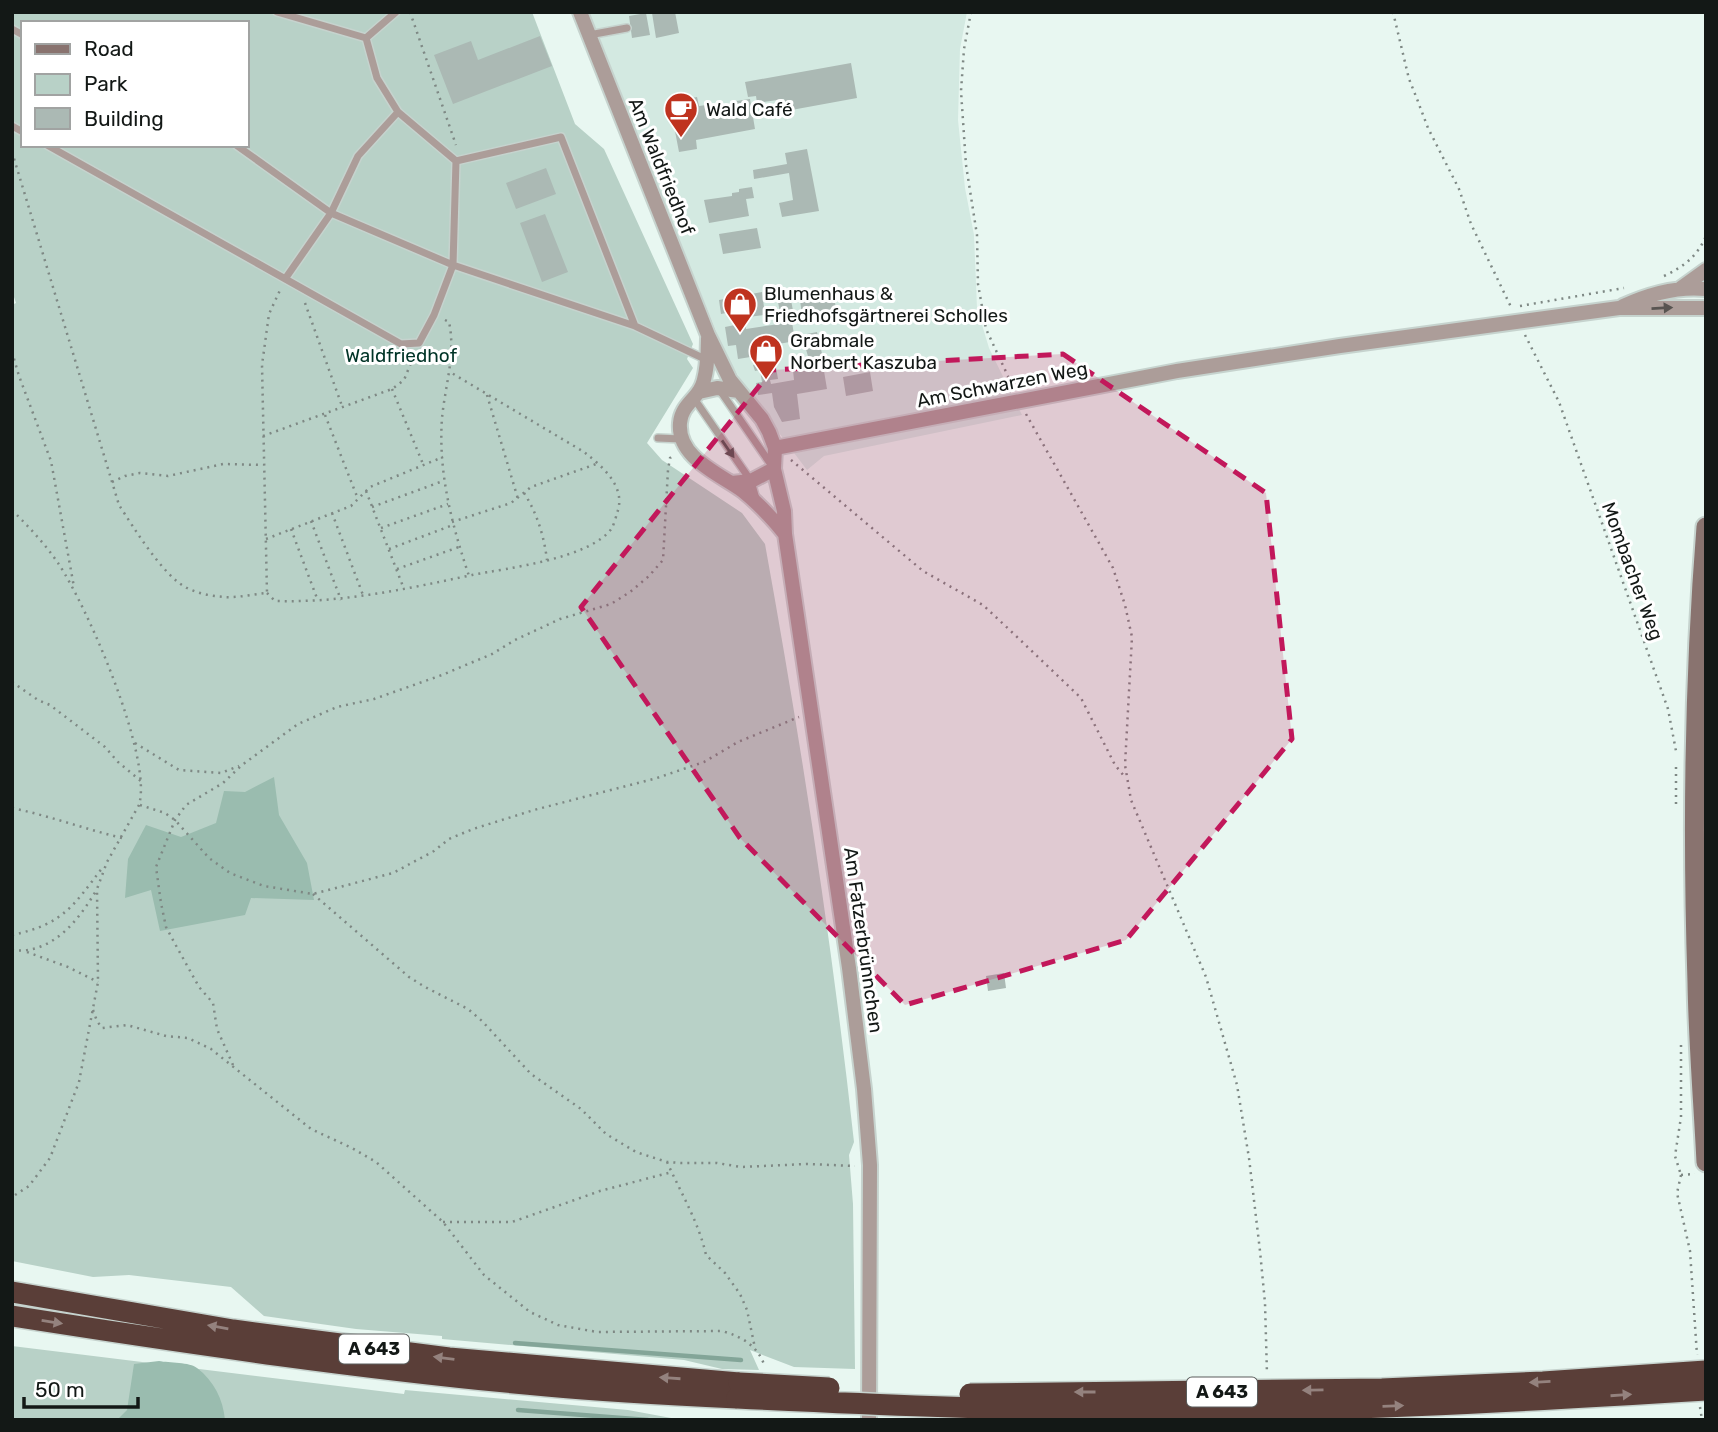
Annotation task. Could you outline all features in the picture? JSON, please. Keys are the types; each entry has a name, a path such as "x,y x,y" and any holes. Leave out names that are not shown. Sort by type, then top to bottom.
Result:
{"highway":[{"name":"A 643","path":"12,1292 233,1330 423,1355 738,1391 932,1407 1140,1411 1320,1409 1703,1394"},
{"name":"A 643","path":"12,1315 268,1353 548,1386 981,1394 1221,1392 1516,1383 1701,1365"}],"main road":[{"path":"1706,527 1698,670 1695,841 1697,982 1706,1162"}],"street":[{"name":"Am Waldfriedhof","path":"580,12 708,335"},
{"name":"Am Schwarzen Weg","path":"1680,289 1706,270"},
{"name":"Am Schwarzen Weg","path":"1619,308 1646,296 1680,289 1706,289"},
{"name":"Am Schwarzen Weg","path":"775,448 1177,371 1515,315 1619,308 1706,308"},
{"path":"708,335 707,360 696,394 682,413 679,445 757,503 785,534"},
{"path":"708,335 723,367 762,419 775,448 775,469 751,481 732,483"},
{"path":"696,394 717,388 739,391"},
{"name":"Am Fatzerbrünnchen","path":"775,469 784,511 785,534 849,968 864,1089 870,1165 869,1420"}],"lane":[{"path":"277,12 366,38"},
{"path":"366,38 396,12"},
{"path":"589,35 627,28"},
{"path":"366,38 377,78 398,112 458,159"},
{"path":"285,279 331,214 358,156 398,112"},
{"path":"458,159 562,137 635,326"},
{"path":"51,147 401,344 419,343 434,315 453,265 458,159"},
{"path":"239,147 331,214 453,265 635,326 723,367"},
{"path":"717,388 775,469"},
{"path":"696,394 751,481 757,503"},
{"path":"658,438 679,445"}],"path":[{"path":"410,12 458,159"},
{"path":"971,12 962,69 962,111 977,235 981,308 993,347 1019,401 1112,568 1125,605 1132,637 1126,778 1131,800 1206,977 1237,1085 1249,1158 1265,1303 1267,1377"},
{"name":"Mombacher Weg","path":"1393,12 1409,79 1421,109 1459,189 1471,224 1559,402 1668,709 1677,753"},
{"path":"12,152 119,505 164,568 186,587 207,595 228,597 267,593"},
{"path":"1656,278 1689,261 1698,252 1706,236"},
{"path":"285,279 269,314 262,365 267,593 275,601 364,597 547,560 592,544 612,528 619,507 617,487 599,463 450,372"},
{"path":"299,287 342,407"},
{"path":"1515,315 1526,304 1629,287"},
{"path":"434,315 449,322 451,332 450,372 442,419 443,481 468,576"},
{"path":"263,436 393,389 404,380 419,343"},
{"path":"12,352 51,461 74,590"},
{"path":"393,389 424,465"},
{"path":"487,395 518,499"},
{"path":"325,415 358,499"},
{"path":"233,1065 217,1028 213,1003 199,987 166,927 163,915 156,867 175,820 186,805 223,783 279,737 318,714 374,699 442,675 492,654 560,619 611,604 630,592 663,560 668,470 670,458 679,445"},
{"path":"775,448 822,484 923,571 983,605 1015,635 1081,698 1115,765 1126,778"},
{"path":"265,539 351,506 366,491 384,480 443,457"},
{"path":"389,549 512,503 531,487 599,463"},
{"path":"111,483 140,473 168,476 223,464 263,465"},
{"path":"372,507 443,481"},
{"path":"366,491 405,590"},
{"path":"524,493 533,506 547,560"},
{"path":"381,528 448,504"},
{"path":"12,510 46,546 74,590 98,642 135,743 143,793 122,838 71,910 56,921 12,935"},
{"path":"332,513 364,597"},
{"path":"311,522 341,600"},
{"path":"291,529 318,601"},
{"path":"397,569 459,547"},
{"path":"12,682 50,705 105,747 142,782"},
{"path":"139,805 165,813 175,820 209,858 230,873 264,886 313,894 393,873 449,839 473,829 679,771 704,762 758,733 799,717 813,716"},
{"path":"135,743 179,770 221,773 242,765"},
{"path":"1676,762 1676,804"},
{"path":"12,808 54,817 122,838"},
{"path":"26,951 47,944 70,928 97,889 107,862"},
{"path":"12,1197 29,1186 50,1158 79,1082 98,982 97,889"},
{"path":"313,894 409,976 468,1009 531,1074 581,1109 606,1134 636,1152 667,1162 751,1167 870,1165"},
{"path":"12,950 26,951 98,982"},
{"path":"93,1010 102,1028 127,1025 166,1036 188,1038 211,1049 311,1129 376,1162 443,1222 484,1275 530,1312 558,1325 597,1332 625,1334 722,1331 755,1348"},
{"path":"1680,1039 1681,1117 1675,1156 1681,1175 1677,1193 1690,1251 1701,1365"},
{"path":"667,1162 696,1220 706,1255 725,1273 744,1302 755,1348 766,1369"},
{"path":"443,1222 512,1222 600,1191 672,1172"},
{"path":"1702,1420 1703,1394"}],"highlighted area":[{"path":"1063,354 1266,493 1292,739 1126,940 905,1005 740,838 581,607 772,370"}],"shaded area":[{"path":"586,12 967,12 960,49 958,120 965,188 974,235 977,308 989,348 1022,415 824,456 807,470 748,392 726,355"},
{"path":"274,777 279,815 307,863 314,900 251,898 245,915 160,931 151,890 125,898 128,859 146,825 181,837 216,823 224,791 245,792"},
{"path":"159,1361 190,1365 203,1373 217,1391 225,1420 117,1420 127,1410 134,1364"}],"green space":[{"name":"Waldfriedhof","path":"12,12 532,12 575,124 604,149 693,344 687,359 693,368 647,443 662,460 742,513 765,544 815,843 854,1142 849,1155 853,1204 855,1369 794,1367 750,1350 759,1370 722,1369 684,1360 356,1329 264,1316 231,1287 129,1275 93,1277 12,1261 12,305 16,303 12,291"},
{"path":"12,1346 404,1394 405,1390 628,1410 682,1420 12,1420"}],"building":[{"path":"654,12 675,12 679,33 656,38"},
{"path":"646,13 650,35 632,38 629,16"},
{"path":"540,36 552,66 453,104 434,55 471,41 478,60"},
{"path":"851,63 857,98 786,111 784,99 757,103 756,96 748,97 745,82"},
{"path":"697,97 699,106 714,104 716,118 739,114 736,101 750,99 755,129 696,140 697,149 679,152 674,126 682,125 679,110 683,109 682,100"},
{"path":"807,149 819,211 782,217 779,203 793,200 789,173 754,179 753,170 787,164 785,153"},
{"path":"546,168 556,194 516,209 506,183"},
{"path":"752,187 754,198 746,199 749,216 709,223 704,200 732,196 732,193 739,192 739,189"},
{"path":"545,214 568,272 542,282 520,223"},
{"path":"757,228 761,248 723,254 719,234"},
{"path":"762,292 765,315 732,319 731,312 721,314 719,300"},
{"path":"834,295 836,310 802,315 800,300"},
{"path":"791,300 794,316 781,318 778,302"},
{"path":"792,322 795,341 762,347 763,355 738,359 736,345 728,346 725,327 745,323 746,329"},
{"path":"817,332 823,358 809,360 802,335"},
{"path":"767,362 769,368 776,367 778,379 770,380 771,384 794,380 793,370 823,365 827,389 797,394 800,419 782,422 774,407 772,393 758,395 756,383 762,382 760,370 755,371 753,365"},
{"path":"870,372 873,391 846,396 843,377"},
{"path":"1004,973 1006,988 988,991 986,976"}],"waterway":[{"path":"515,1343 741,1360"},
{"path":"518,1410 648,1420"}],"place":[{"name":"Wald Café","path":"681,139"},
{"name":"Blumenhaus & Friedhofsgärtnerei Scholles","path":"740,334"},
{"name":"Grabmale Norbert Kaszuba","path":"766,381"}]}
